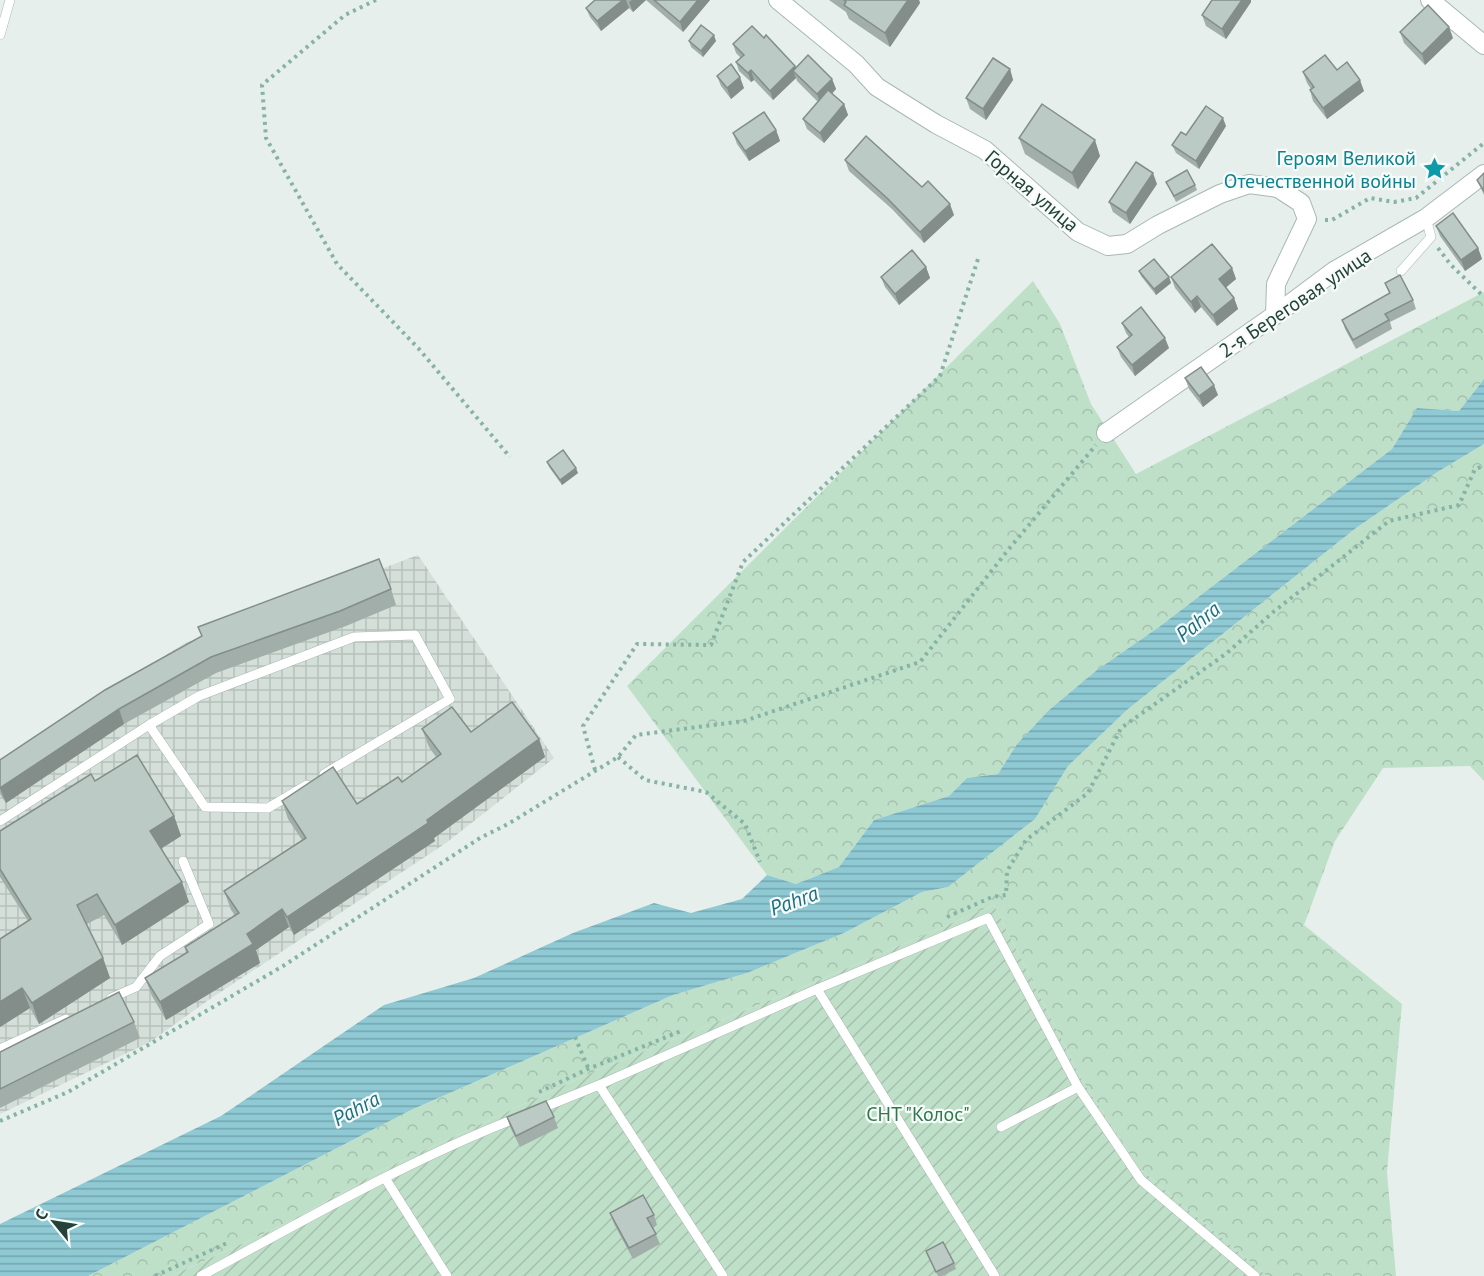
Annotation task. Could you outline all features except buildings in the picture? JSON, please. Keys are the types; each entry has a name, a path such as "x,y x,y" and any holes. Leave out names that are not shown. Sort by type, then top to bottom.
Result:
{"street":[{"name":"Горная улица","path":"778,0 856,64 877,87 936,124 985,150 1078,232 1108,246 1127,244 1158,225 1220,194 1249,184 1278,188 1301,203 1307,219"},
{"path":"1430,0 1484,45"},
{"name":"2-я Береговая улица","path":"1106,433 1334,271 1426,218 1484,174"},
{"path":"1275,315 1276,284 1307,219"}],"lane":[{"path":"0,35 10,0"},
{"path":"1401,271 1431,237 1426,218"},
{"path":"0,821 149,725 199,696 354,636 415,635 450,699 268,808 205,807 149,725"},
{"path":"104,1002 136,987 160,956 208,924 183,861"},
{"path":"201,1276 385,1178 480,1132 599,1085 817,989 988,918 1078,1087 1141,1180 1255,1276"},
{"path":"817,989 995,1276"},
{"path":"0,1049 73,1016"},
{"path":"599,1085 723,1276"},
{"path":"1000,1127 1078,1087"},
{"path":"385,1178 447,1276"}],"path":[{"path":"376,0 345,15 262,85 266,138 337,264 419,349 510,457"},
{"path":"1307,219 1332,220 1370,198 1394,202 1416,198 1484,143"},
{"path":"1431,237 1451,265 1484,297"},
{"path":"595,770 583,726 637,644 711,645 743,562 940,376 978,259"},
{"path":"0,1121 68,1092 283,966 480,838 508,824 618,757 636,735 744,721 920,662 1008,550 1106,433"},
{"path":"1005,895 1007,871 1026,840 1088,793 1121,728 1227,653 1272,613 1389,521 1458,505 1474,469 1484,466"},
{"path":"618,757 645,780 706,792 745,824 760,862"},
{"path":"574,1037 588,1069"}],"shaded area":[{"path":"418,555 554,758 446,843 210,999 150,1042 0,1114 0,764 183,644"}],"green space":[{"path":"1033,281 1060,324 1091,404 1136,474 1484,292 1484,379 1459,411 1417,408 1392,449 1159,627 1097,670 1049,710 1017,744 998,774 967,778 949,796 874,820 839,867 796,884 767,875 627,686"},
{"path":"1484,444 1484,781 1470,766 1383,768 1335,841 1304,925 1402,1004 1387,1172 1396,1276 1267,1276 1138,1167 1082,1080 994,905 815,982 591,1073 380,1171 285,1224 171,1276 88,1276 411,1110 673,995 747,973 844,933 922,892 948,887 1035,819 1068,766 1128,709 1356,528 1439,471"},
{"name":"СНТ \"Колос\"","path":"994,905 1082,1080 1138,1167 1267,1276 171,1276 285,1224 380,1171 591,1073 815,982"}],"water":[{"name":"Pahra","path":"1484,379 1484,444 1439,471 1356,528 1128,709 1068,766 1035,819 948,887 922,892 844,933 747,973 673,995 411,1110 88,1276 0,1276 0,1224 221,1116 384,1005 474,978 573,933 654,903 691,913 742,899 767,875 796,884 839,867 874,820 949,796 967,778 998,774 1017,744 1049,710 1097,670 1159,627 1392,449 1417,408 1459,411"}],"place":[{"name":"Героям Великой Отечественной войны","path":"1434,169"}]}
